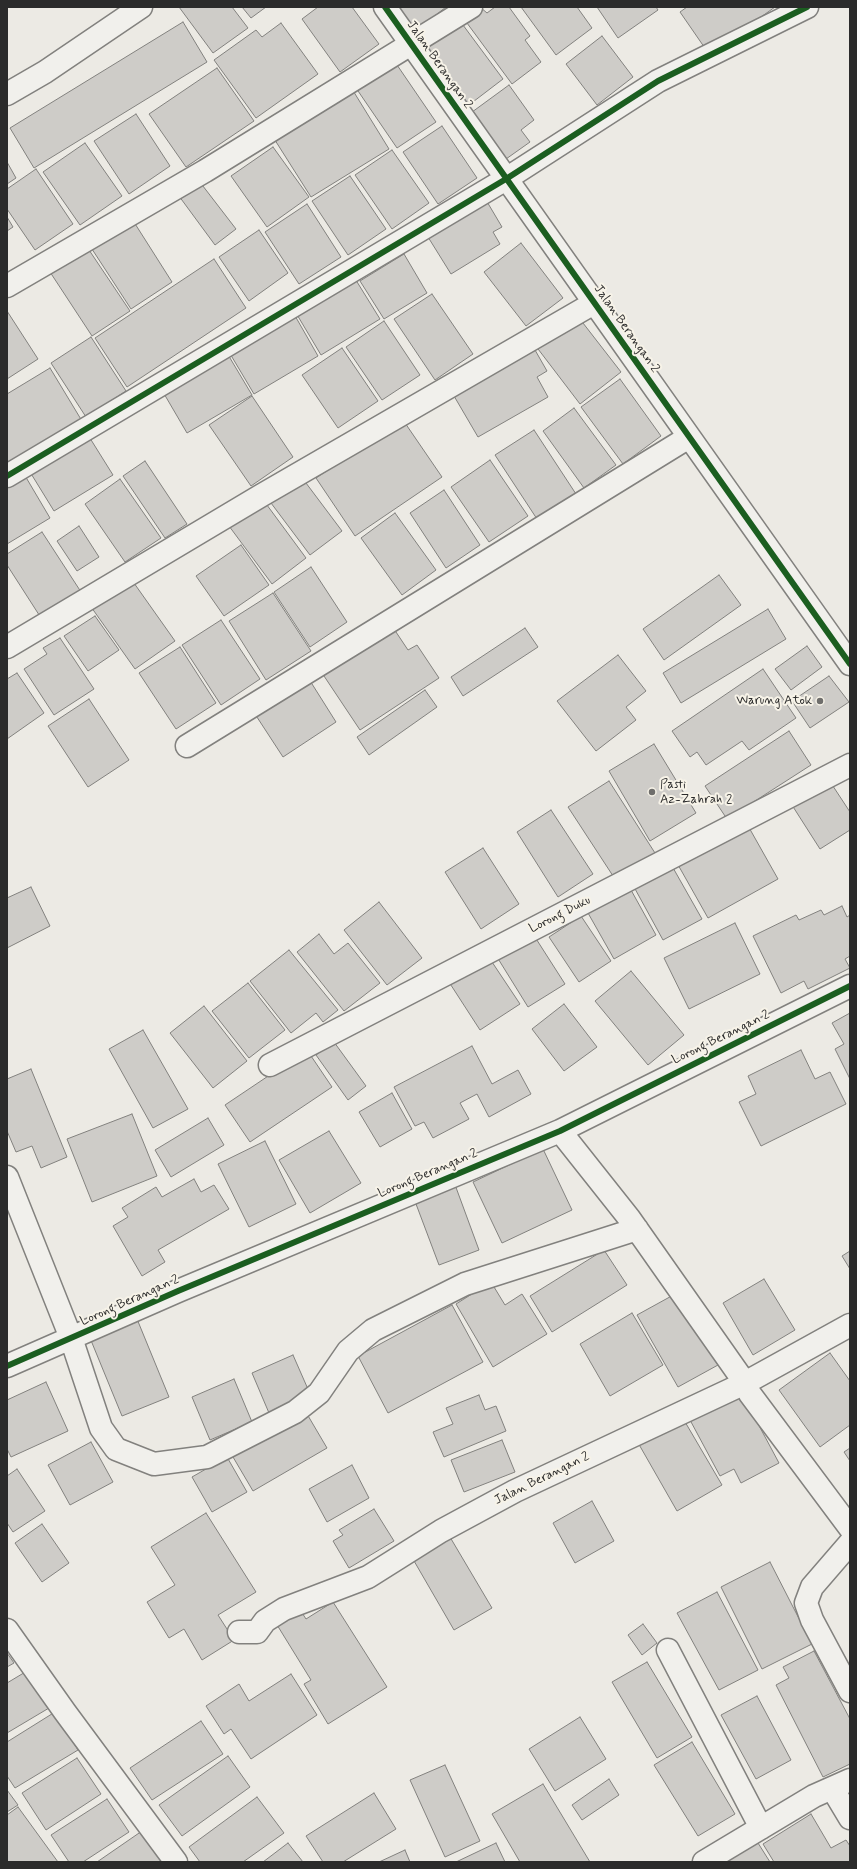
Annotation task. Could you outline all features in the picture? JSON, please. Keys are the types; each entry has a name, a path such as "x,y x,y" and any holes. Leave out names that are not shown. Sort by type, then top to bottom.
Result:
{"street":[{"path":"7,94 45,72 141,7"},
{"name":"Jalan Berangan 2","path":"385,7 850,664"},
{"path":"7,286 206,171 410,43 472,7"},
{"path":"7,476 506,179 658,81 807,7"},
{"path":"7,646 268,491 594,303"},
{"path":"187,746 689,437"},
{"name":"Lorong Duku","path":"270,1065 850,764"},
{"name":"Lorong Berangan 2","path":"7,1366 186,1288 560,1131 850,986"},
{"path":"560,1131 637,1229 746,1383 750,1394 850,1528"},
{"path":"7,1177 71,1338 101,1428 116,1449 154,1464 207,1457 295,1412 319,1393 348,1351 373,1330 465,1284 637,1229"},
{"name":"Jalan Berangan 2","path":"239,1632 257,1632 265,1621 284,1609 368,1577 441,1531 515,1492 746,1383 850,1326"},
{"path":"850,1543 812,1587 806,1602 812,1620 850,1691"},
{"path":"7,1630 65,1712 176,1862"},
{"path":"668,1650 761,1828"},
{"path":"704,1862 814,1796 841,1784 850,1818"}],"building":[{"path":"179,7 232,7 248,28 213,53"},
{"path":"242,7 266,7 251,18"},
{"path":"318,7 352,7 379,44 340,72 302,19"},
{"path":"393,7 446,7 413,33"},
{"path":"480,7 487,13 495,7 509,7 530,36 525,40 541,62 512,84 464,19"},
{"path":"521,7 577,7 592,28 556,55"},
{"path":"597,7 656,7 658,10 618,38"},
{"path":"687,7 775,7 709,54 680,12"},
{"path":"460,21 503,79 465,108 421,50"},
{"path":"183,22 207,62 34,168 10,128"},
{"path":"281,23 318,74 256,118 214,60 256,30 262,37"},
{"path":"602,36 633,77 597,105 566,64"},
{"path":"395,62 436,122 397,148 356,88"},
{"path":"217,68 254,121 186,167 149,114"},
{"path":"509,85 534,120 521,130 530,142 506,159 497,147 493,150 468,115"},
{"path":"352,89 389,149 311,197 273,137"},
{"path":"136,114 170,166 129,194 94,141"},
{"path":"442,126 477,178 438,204 403,152"},
{"path":"85,143 122,196 80,225 43,172"},
{"path":"273,147 309,197 267,227 231,176"},
{"path":"392,150 429,203 392,229 355,175"},
{"path":"7,162 16,178 7,184"},
{"path":"36,169 73,224 35,250 7,209 7,189"},
{"path":"350,176 386,229 348,255 312,201"},
{"path":"196,177 236,229 215,245 176,192"},
{"path":"486,200 502,227 493,232 500,244 451,274 428,237"},
{"path":"307,204 341,257 299,284 265,232"},
{"path":"7,217 13,227 7,231"},
{"path":"132,219 172,282 131,309 90,246"},
{"path":"259,230 288,273 249,301 219,257"},
{"path":"521,243 563,298 526,326 484,272"},
{"path":"87,247 130,311 92,336 50,272"},
{"path":"404,254 427,293 384,319 360,281"},
{"path":"214,259 246,308 127,387 95,338"},
{"path":"354,277 380,319 321,355 296,313"},
{"path":"432,294 473,354 435,380 394,319"},
{"path":"7,311 38,359 7,379"},
{"path":"294,314 318,356 254,394 229,352"},
{"path":"576,314 621,372 580,404 535,345"},
{"path":"384,321 420,375 382,400 346,347"},
{"path":"91,337 126,391 86,417 51,363"},
{"path":"342,348 378,401 338,428 302,375"},
{"path":"535,350 547,371 537,377 548,397 478,437 454,396"},
{"path":"227,353 252,395 187,433 163,392"},
{"path":"50,368 82,421 7,465 7,394"},
{"path":"620,379 661,436 623,464 581,407"},
{"path":"252,396 293,457 251,486 209,425"},
{"path":"574,408 616,465 584,488 543,431"},
{"path":"403,420 442,477 355,536 316,478"},
{"path":"534,430 576,494 537,519 495,455"},
{"path":"88,435 113,475 54,511 30,472"},
{"path":"490,460 528,516 489,542 451,487"},
{"path":"145,461 187,524 165,538 123,476"},
{"path":"24,474 50,518 7,544 7,484"},
{"path":"300,475 342,531 310,555 268,499"},
{"path":"120,479 161,538 125,562 85,504"},
{"path":"444,490 480,545 446,568 410,513"},
{"path":"264,501 306,558 272,584 229,526"},
{"path":"395,513 436,570 402,595 361,538"},
{"path":"79,526 99,557 77,571 57,541"},
{"path":"42,532 83,595 43,621 7,565 7,554"},
{"path":"241,545 269,585 224,616 196,576"},
{"path":"311,567 347,622 310,647 274,592"},
{"path":"719,575 741,605 664,660 643,629"},
{"path":"129,576 175,641 135,669 89,604"},
{"path":"273,593 311,651 266,680 229,621"},
{"path":"768,609 786,639 681,703 663,673"},
{"path":"95,616 119,650 88,671 64,636"},
{"path":"221,620 260,679 221,705 182,645"},
{"path":"390,623 408,650 417,645 439,678 360,730 320,670"},
{"path":"525,628 538,647 463,696 451,677"},
{"path":"60,638 94,689 54,715 24,669 47,654 43,648"},
{"path":"807,646 822,667 791,690 775,669"},
{"path":"180,647 216,703 176,729 139,673"},
{"path":"618,655 646,691 626,707 636,720 596,751 557,701"},
{"path":"763,669 796,718 749,750 742,741 706,765 697,752 690,757 672,731"},
{"path":"17,673 44,713 7,739 7,679"},
{"path":"307,676 336,722 283,757 253,711"},
{"name":"Warung Atok","path":"829,676 849,702 810,728 792,701"},
{"path":"425,690 437,707 369,755 357,737"},
{"path":"89,699 129,760 88,787 48,726"},
{"path":"789,731 811,765 727,819 705,786"},
{"name":"Pasti Az-Zahrah 2","path":"654,744 696,813 650,841 609,771"},
{"path":"827,777 850,812 850,830 820,849 790,802"},
{"path":"609,781 655,853 615,879 568,807"},
{"path":"551,810 593,874 558,897 517,832"},
{"path":"747,824 778,879 708,918 677,863"},
{"path":"483,848 519,904 481,929 445,872"},
{"path":"672,866 702,919 663,940 634,887"},
{"path":"31,887 50,926 7,948 7,898"},
{"path":"631,890 656,935 614,959 588,913"},
{"path":"379,902 422,958 387,985 344,930"},
{"path":"842,906 847,917 850,915 850,956 845,959 850,968 808,989 804,981 781,993 753,936 796,915 799,920 821,910 824,915"},
{"path":"581,916 611,961 579,982 549,937"},
{"path":"735,923 760,974 689,1009 664,958"},
{"path":"319,934 334,954 348,943 380,983 344,1011 297,952"},
{"path":"533,934 565,984 528,1007 497,957"},
{"path":"289,950 338,1010 323,1022 316,1013 291,1033 250,981"},
{"path":"475,961 480,969 492,962 520,1004 480,1030 447,979"},
{"path":"631,971 684,1035 648,1065 595,1001"},
{"path":"248,983 285,1030 249,1058 212,1011"},
{"path":"564,1004 597,1047 564,1071 532,1029"},
{"path":"204,1006 247,1061 213,1088 170,1033"},
{"path":"850,1013 850,1079 835,1049 844,1044 832,1023"},
{"path":"143,1030 188,1109 153,1128 109,1049"},
{"path":"334,1042 366,1086 348,1100 316,1055"},
{"path":"472,1046 492,1084 518,1070 531,1094 489,1117 477,1094 460,1103 469,1119 433,1138 424,1122 415,1126 394,1087"},
{"path":"307,1050 332,1087 250,1142 225,1105"},
{"path":"801,1050 815,1079 830,1072 846,1104 761,1146 739,1102 756,1094 748,1076"},
{"path":"31,1069 67,1157 41,1168 32,1146 16,1152 7,1131 7,1079"},
{"path":"392,1093 412,1129 380,1147 359,1112"},
{"path":"132,1114 157,1176 92,1202 67,1139"},
{"path":"208,1118 224,1145 171,1177 155,1150"},
{"path":"329,1131 361,1183 310,1213 279,1160"},
{"path":"265,1141 296,1204 249,1227 218,1164"},
{"path":"543,1149 572,1210 502,1243 473,1182"},
{"path":"194,1179 201,1192 214,1185 229,1209 158,1250 165,1262 142,1276 113,1226 128,1217 122,1208 156,1187 162,1197"},
{"path":"454,1182 479,1250 439,1265 413,1196"},
{"path":"604,1250 627,1285 552,1332 530,1296"},
{"path":"850,1251 850,1269 842,1256"},
{"path":"764,1279 795,1330 753,1355 723,1303"},
{"path":"491,1282 505,1305 522,1294 547,1334 493,1367 456,1304"},
{"path":"677,1293 718,1365 678,1387 637,1315"},
{"path":"452,1305 483,1362 388,1413 358,1356"},
{"path":"632,1313 663,1365 610,1396 580,1344"},
{"path":"137,1319 169,1397 122,1416 90,1338"},
{"path":"830,1353 850,1381 850,1425 820,1447 779,1390"},
{"path":"293,1355 311,1396 269,1413 252,1373"},
{"path":"234,1379 252,1422 210,1440 192,1397"},
{"path":"46,1382 68,1431 11,1457 7,1449 7,1400"},
{"path":"741,1392 779,1463 741,1483 734,1469 720,1476 690,1420"},
{"path":"479,1395 485,1410 496,1406 506,1431 444,1457 433,1432 453,1424 446,1408"},
{"path":"307,1414 327,1448 253,1491 233,1457"},
{"path":"681,1415 722,1485 677,1511 637,1441"},
{"path":"502,1440 515,1472 464,1492 451,1460"},
{"path":"91,1442 113,1482 70,1505 48,1465"},
{"path":"850,1448 850,1461 844,1452"},
{"path":"227,1457 247,1492 212,1512 192,1477"},
{"path":"352,1465 369,1498 327,1522 309,1489"},
{"path":"17,1469 45,1511 13,1532 7,1523 7,1476"},
{"path":"592,1501 614,1541 575,1563 553,1523"},
{"path":"374,1509 394,1541 349,1568 333,1541 343,1535 339,1530"},
{"path":"206,1513 256,1592 218,1615 234,1640 202,1660 184,1629 169,1638 147,1602 175,1585 151,1547"},
{"path":"42,1524 69,1563 42,1582 15,1543"},
{"path":"447,1532 492,1608 454,1630 410,1554"},
{"path":"770,1562 812,1644 762,1669 721,1587"},
{"path":"717,1592 758,1670 719,1690 677,1613"},
{"path":"333,1602 387,1687 328,1724 304,1684 311,1680 274,1620 297,1605 306,1619"},
{"path":"643,1624 657,1643 642,1655 628,1635"},
{"path":"814,1651 850,1719 850,1764 823,1777 776,1685 789,1678 783,1667"},
{"path":"7,1653 14,1663 7,1667"},
{"path":"647,1662 692,1737 657,1758 612,1682"},
{"path":"27,1671 49,1708 7,1733 7,1683"},
{"path":"291,1674 317,1715 251,1759 231,1729 224,1734 206,1706 239,1684 249,1701"},
{"path":"757,1696 791,1760 756,1779 721,1715"},
{"path":"55,1712 78,1750 15,1788 7,1776 7,1742"},
{"path":"580,1717 606,1759 555,1791 529,1749"},
{"path":"201,1721 223,1754 152,1800 130,1768"},
{"path":"692,1742 735,1814 698,1836 654,1765"},
{"path":"228,1756 250,1787 182,1836 159,1805"},
{"path":"77,1758 101,1794 46,1830 22,1793"},
{"path":"445,1765 480,1841 445,1857 410,1780"},
{"path":"609,1779 619,1795 582,1820 572,1805"},
{"path":"543,1784 590,1862 520,1862 492,1814"},
{"path":"7,1790 18,1805 7,1812"},
{"path":"374,1793 396,1829 343,1862 323,1862 306,1836"},
{"path":"257,1797 284,1833 243,1862 200,1862 189,1847"},
{"path":"107,1799 129,1832 83,1862 69,1862 51,1835"},
{"path":"18,1807 58,1862 7,1862 7,1815"},
{"path":"811,1814 831,1848 846,1840 850,1846 850,1862 774,1862 763,1844"},
{"path":"142,1831 163,1862 97,1862"},
{"path":"288,1843 303,1862 263,1862"},
{"path":"496,1843 505,1862 456,1862"},
{"path":"758,1843 770,1862 726,1862"},
{"path":"405,1850 410,1862 379,1862"}],"cycle path":[{"path":"385,7 850,664"},
{"path":"7,476 506,179 658,81 807,7"},
{"path":"7,1366 178,1291 560,1131 850,986"}],"place":[{"name":"Warung Atok","path":"820,701"},
{"name":"Pasti Az-Zahrah 2","path":"652,792"}]}
